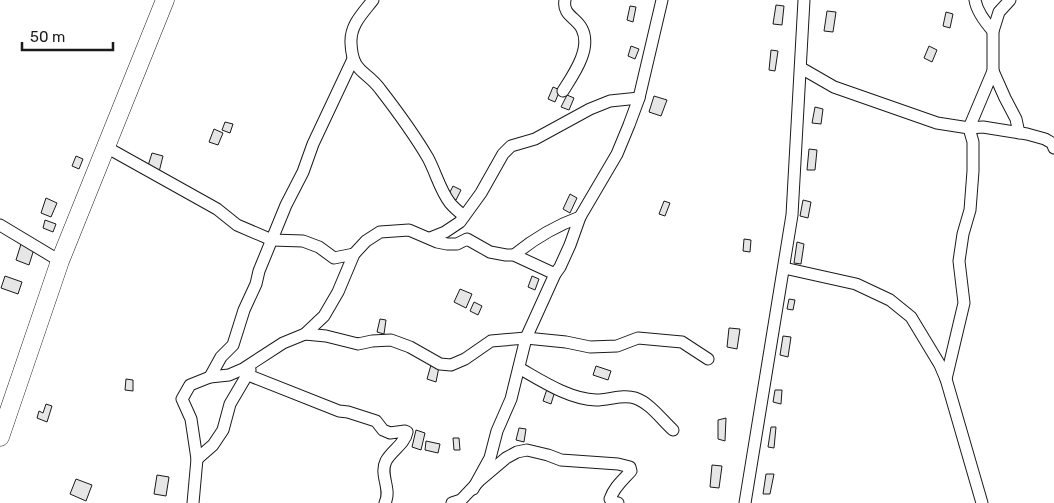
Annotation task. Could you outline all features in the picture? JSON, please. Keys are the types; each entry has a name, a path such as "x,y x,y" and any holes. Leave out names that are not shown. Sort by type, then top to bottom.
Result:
{"main road":[{"path":"0,437 60,261 165,0"}],"street":[{"path":"373,0 355,23 351,44 355,66 376,83 400,116 428,159 443,192 451,204 464,216"},
{"path":"563,91 576,70 585,42 582,29 566,12 565,0"},
{"path":"473,489 490,458 497,431 511,398 526,338 555,274 567,253 580,216 617,154 639,98 662,0"},
{"path":"745,503 792,215 804,0"},
{"path":"975,0 976,6 985,22 993,30"},
{"path":"946,379 964,304 959,260 963,234 970,210 973,171 973,142 969,128 993,71 993,30 1000,12 1010,0"},
{"path":"210,378 221,357 233,345 244,310 286,205 303,172 313,144 353,58"},
{"path":"801,68 834,87 937,123 969,128 983,127 1020,133 1045,139 1052,143 1054,148"},
{"path":"993,71 1016,119 1020,133"},
{"path":"430,238 445,232 460,222 511,146 535,140 590,109 610,101 639,98"},
{"path":"106,147 217,209 237,225 272,240 303,240 319,247 334,258 354,254"},
{"path":"514,255 538,236 580,216"},
{"path":"0,225 60,261"},
{"path":"194,503 197,459 191,419 182,398 190,385 210,378 229,375 252,364 283,343 304,334 324,316 338,292 354,254 366,241 380,232 409,230 438,242 457,244 467,240 490,252 514,255 555,274"},
{"path":"784,268 856,284 890,300 911,317 940,365 946,379 982,503"},
{"path":"304,334 341,339 358,344 391,340 410,347 440,364 451,365 465,359 491,341 526,338 566,342 590,347 617,346 638,338 682,342 708,359"},
{"path":"197,459 213,445 222,430 230,404 248,375 252,364"},
{"path":"519,368 571,395 595,400 633,397 645,403 673,430"},
{"path":"248,375 339,411 376,421 384,430 390,433 407,432 406,438 386,460 383,472 387,487 385,503"},
{"path":"452,503 461,500 480,480 506,458 517,452 527,450 561,460 630,467 631,471 618,484 611,496 612,502 618,503"}],"building":[{"path":"776,5 784,6 782,25 773,24"},
{"path":"630,6 636,7 633,22 627,20"},
{"path":"827,11 836,12 833,32 824,31"},
{"path":"946,12 953,14 950,28 943,26"},
{"path":"631,46 639,49 635,59 628,56"},
{"path":"929,46 937,50 932,62 924,58"},
{"path":"771,50 778,51 775,71 769,70"},
{"path":"553,87 560,90 555,102 548,99"},
{"path":"567,95 574,98 569,110 561,107"},
{"path":"654,96 667,100 661,116 649,112"},
{"path":"815,107 823,109 821,124 812,123"},
{"path":"225,122 233,124 230,133 222,130"},
{"path":"214,129 223,133 218,145 209,142"},
{"path":"809,149 817,150 815,170 807,170"},
{"path":"152,153 163,156 159,172 147,169"},
{"path":"76,156 83,159 79,169 72,166"},
{"path":"453,186 461,190 456,200 448,196"},
{"path":"570,194 577,198 570,213 563,209"},
{"path":"46,198 57,203 51,217 41,213"},
{"path":"803,200 811,202 808,218 800,216"},
{"path":"664,201 670,203 665,216 659,214"},
{"path":"45,220 56,224 53,232 43,228"},
{"path":"744,239 751,240 750,252 743,251"},
{"path":"797,242 804,244 801,264 794,263"},
{"path":"21,244 34,249 29,265 16,260"},
{"path":"5,276 22,282 18,294 1,288"},
{"path":"532,276 539,279 535,290 528,287"},
{"path":"460,289 472,294 466,308 454,302"},
{"path":"789,299 795,300 793,310 787,309"},
{"path":"474,302 482,306 478,315 470,311"},
{"path":"380,319 386,320 384,334 377,332"},
{"path":"729,328 740,329 737,349 727,347"},
{"path":"783,336 791,337 788,357 780,355"},
{"path":"431,365 439,367 436,382 427,379"},
{"path":"596,366 611,371 608,380 593,375"},
{"path":"126,379 133,380 133,391 125,390"},
{"path":"547,389 555,391 551,404 543,401"},
{"path":"775,390 782,390 781,404 773,402"},
{"path":"46,404 52,406 47,422 37,418 39,411 43,413"},
{"path":"726,418 725,441 718,439 718,420"},
{"path":"771,427 776,427 774,448 768,447"},
{"path":"519,428 526,429 524,442 516,440"},
{"path":"416,430 425,433 421,450 412,447"},
{"path":"453,438 459,438 460,450 454,450"},
{"path":"426,441 440,444 438,453 425,450"},
{"path":"712,465 722,466 719,488 710,487"},
{"path":"766,474 774,474 770,494 763,494"},
{"path":"157,475 169,477 166,496 154,494"},
{"path":"76,479 92,485 86,501 70,494"}]}
